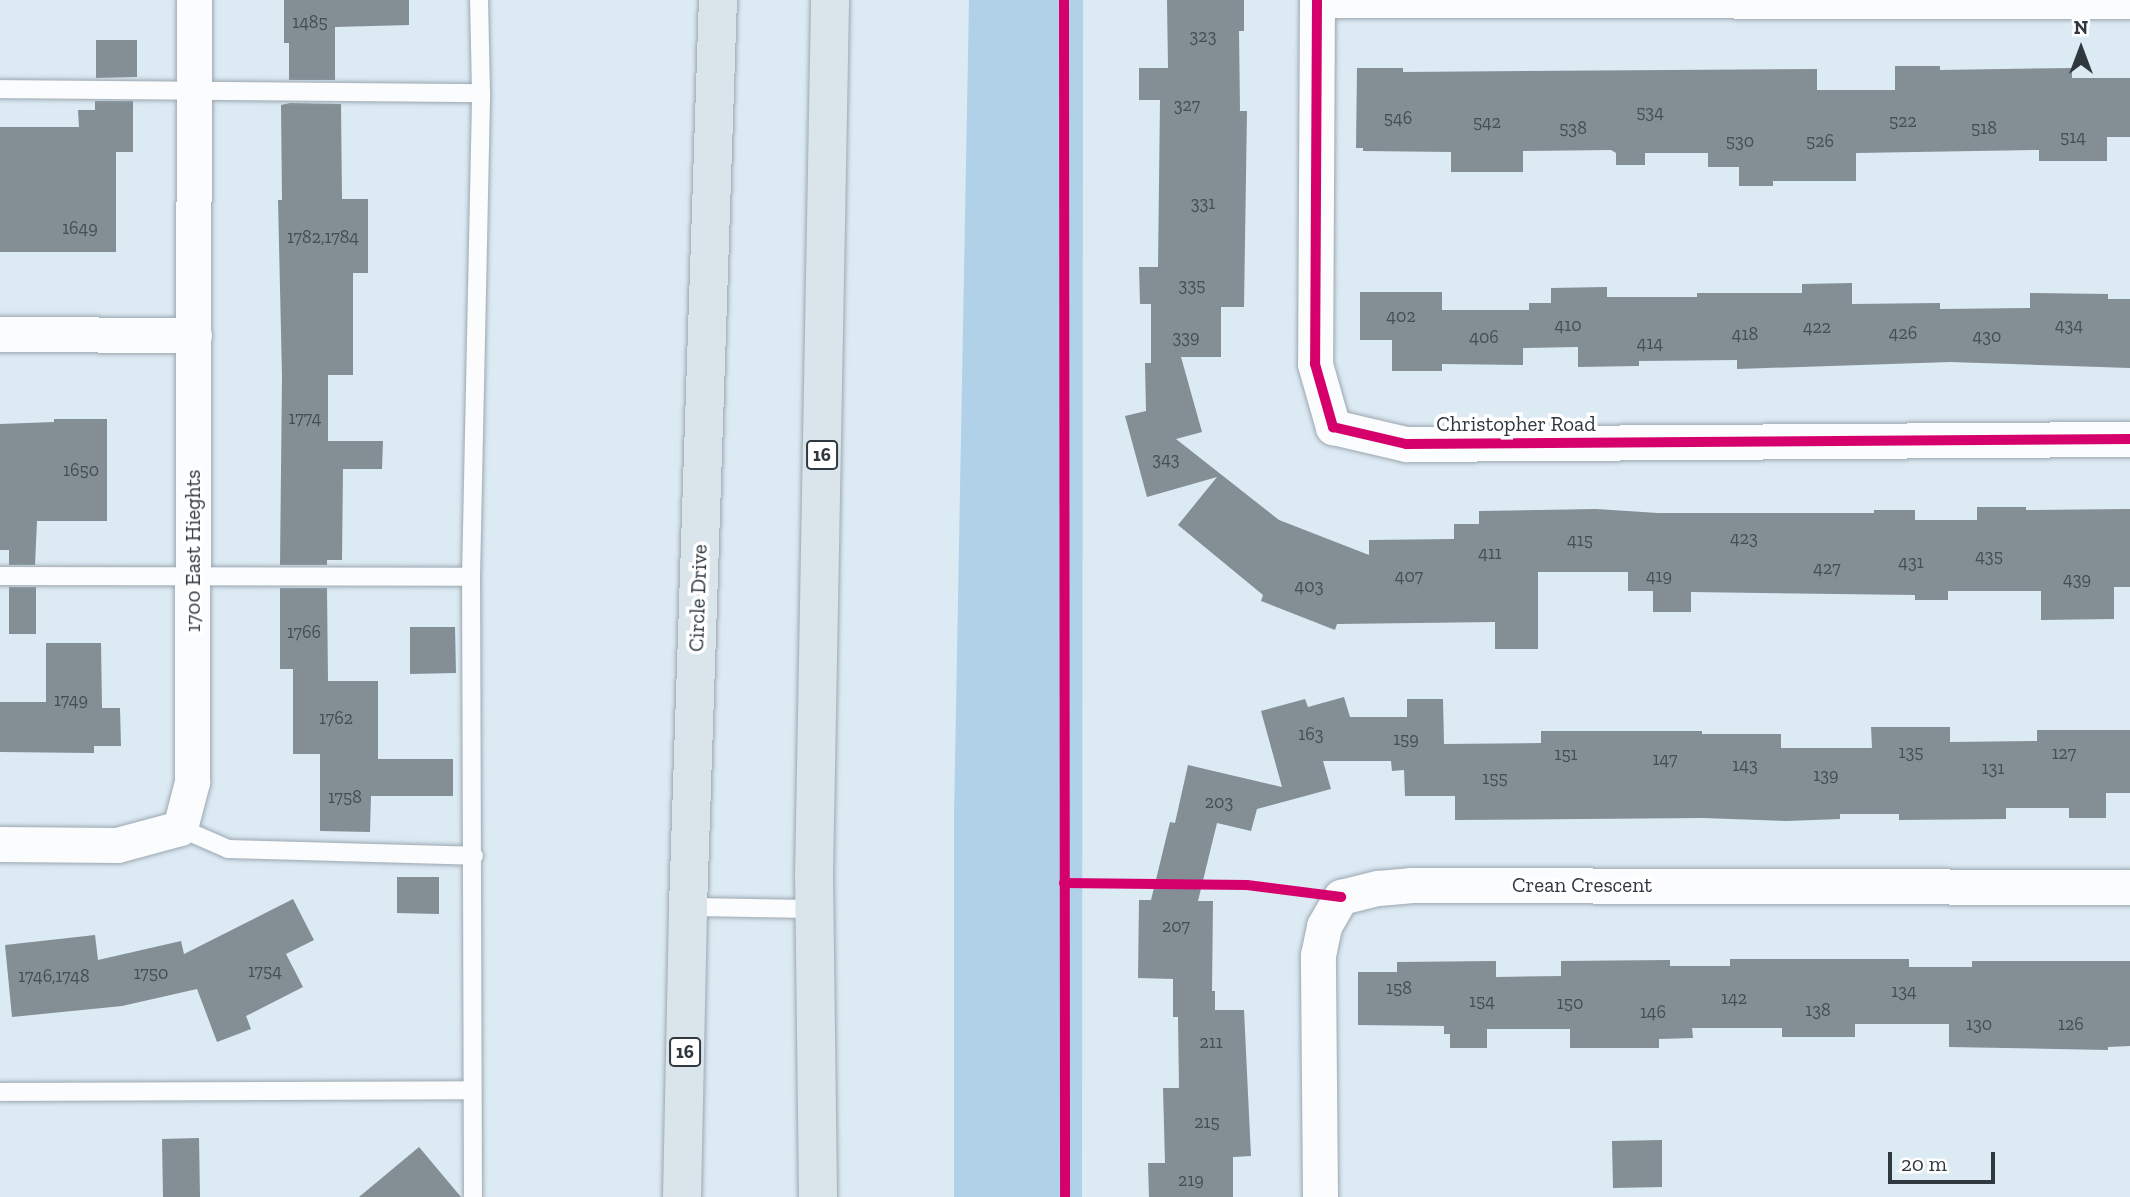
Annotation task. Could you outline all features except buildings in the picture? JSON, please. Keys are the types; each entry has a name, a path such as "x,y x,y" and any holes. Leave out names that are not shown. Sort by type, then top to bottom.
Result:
{"highway":[{"name":"Circle Drive","path":"682,1197 688,907 718,0"},
{"name":"16","path":"818,1197 815,909 830,0"}],"street":[{"name":"1700 East Hieghts","path":"180,828 192,782 194,0"},
{"path":"1317,0 2130,1"},
{"name":"Christopher Road","path":"1317,0 1315,364 1333,427 1406,444 2130,439"},
{"path":"0,334 194,335"},
{"path":"0,845 117,845 180,828"},
{"name":"Crean Crescent","path":"1320,1197 1318,955 1324,926 1341,897 1378,888 1410,885 2130,887"}],"lane":[{"path":"473,1197 471,577 481,93 479,0"},
{"path":"0,89 481,93"},
{"path":"0,576 471,577"},
{"path":"180,828 228,849 474,856"},
{"path":"688,907 815,909"},
{"path":"0,1092 472,1090"}],"shaded area":[{"path":"969,0 1083,0 1082,1197 954,1197 954,817"}],"cycle path":[{"path":"1064,0 1065,1197"},
{"path":"1317,0 1315,364 1333,427 1406,444 2130,439"},
{"path":"1064,883 1247,885 1341,897"}]}
